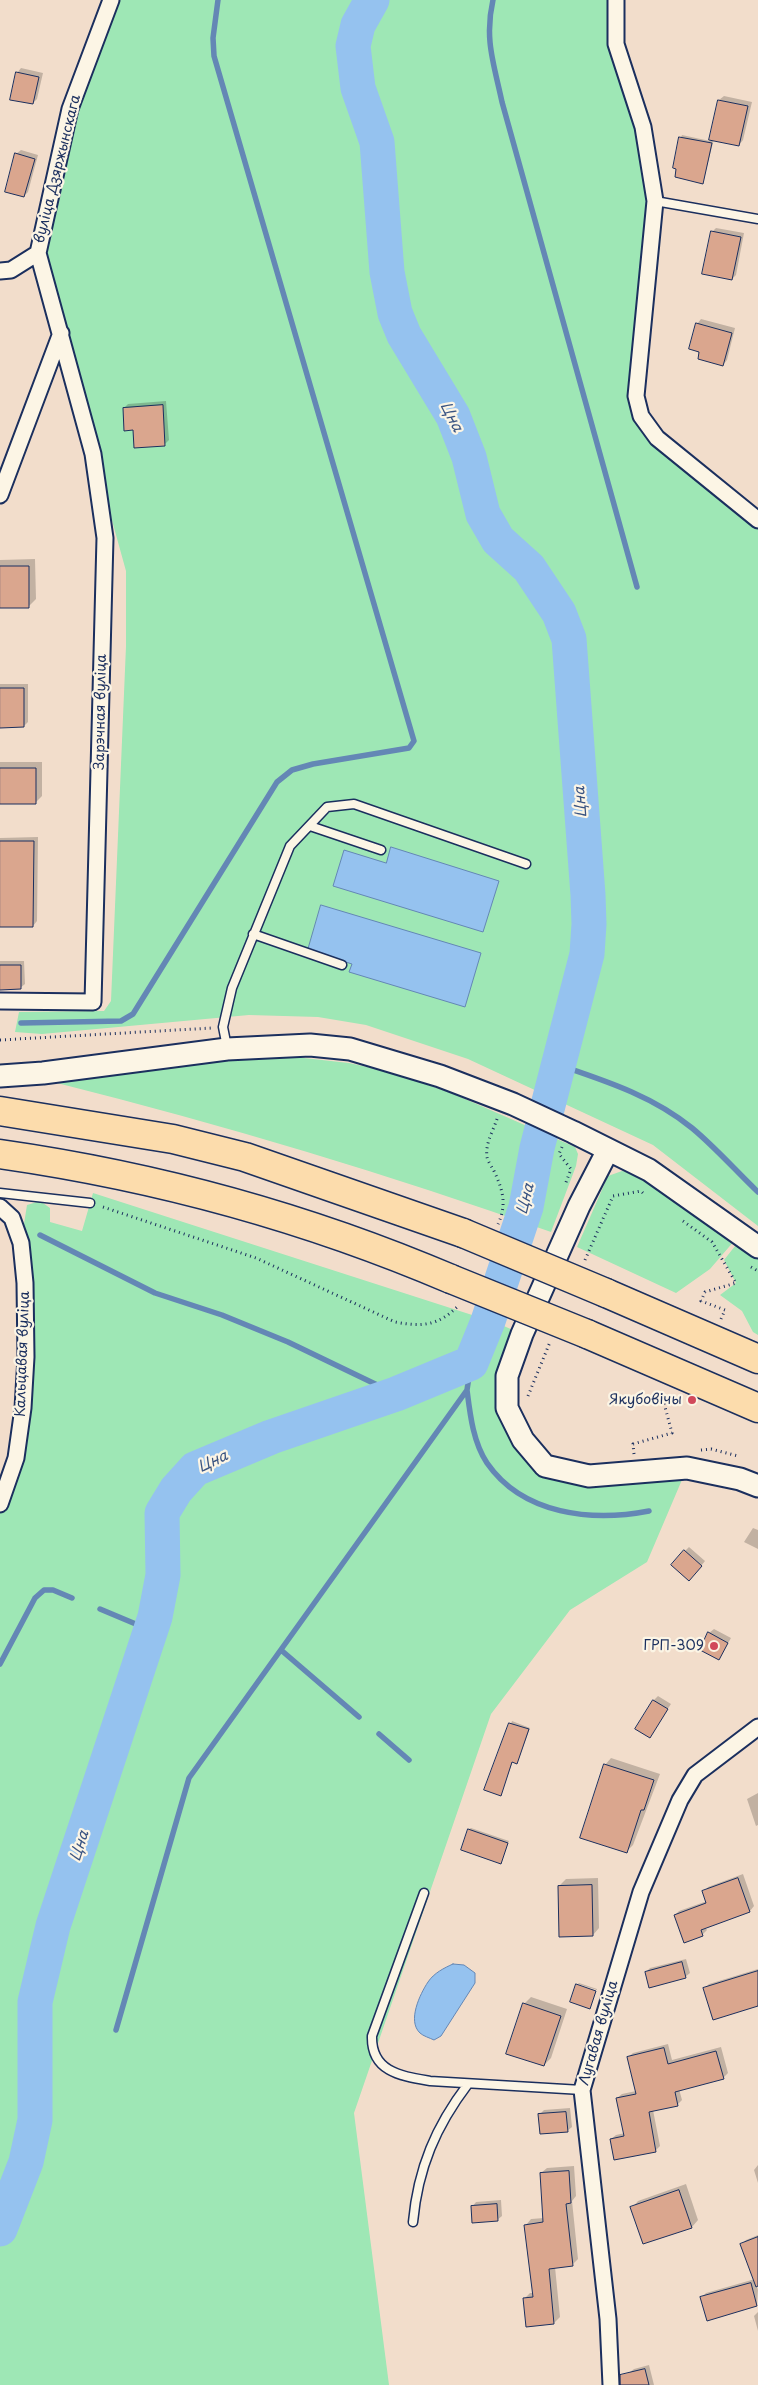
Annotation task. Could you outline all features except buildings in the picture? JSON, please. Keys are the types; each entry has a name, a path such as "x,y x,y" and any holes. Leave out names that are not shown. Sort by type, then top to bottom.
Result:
{"highway":[{"path":"0,1111 173,1139 245,1157 463,1233 758,1359"},
{"path":"0,1154 141,1179 264,1212 399,1256 758,1408"}],"main road":[{"path":"0,1076 43,1073 227,1049 310,1045 350,1049 440,1076 513,1104 573,1132 649,1170 758,1247"},
{"path":"608,1150 579,1206 522,1334 507,1376 507,1408 523,1440 545,1466 589,1476 687,1468 740,1479 758,1486"}],"street":[{"name":"вуліца Дзяржынскага","path":"38,253 70,109 111,0"},
{"path":"616,0 616,44 643,127 655,201 636,396 641,416 657,438 758,520"},
{"path":"0,271 11,270 38,253"},
{"name":"Зарэчная вуліца","path":"0,1000 93,1002 105,538 93,454 38,253"},
{"path":"0,495 61,334"},
{"name":"Кальцавая вуліца","path":"0,1207 12,1218 21,1243 25,1283 26,1357 23,1408 16,1458 0,1504"},
{"name":"Лугавая вуліца","path":"611,2385 608,2319 582,2090 641,1892 680,1800 695,1775 758,1727"}],"lane":[{"path":"655,201 758,219"},
{"path":"227,1049 223,1027 232,988 253,934 290,846 327,808 354,804 526,864"},
{"path":"310,826 381,850"},
{"path":"253,934 342,966"},
{"path":"0,1193 90,1203"},
{"path":"424,1893 372,2036 372,2048 380,2062 394,2072 430,2081 582,2090"},
{"path":"413,2222 424,2167 435,2135 450,2108 468,2084"}],"path":[{"path":"724,1260 736,1283 705,1292 702,1301 725,1310"},
{"path":"635,1456 633,1444 672,1433 661,1390"}],"green space":[{"path":"111,0 616,0 615,13 650,170 641,416 758,520 758,1226 653,1145 468,1059 366,1025 318,1017 249,1015 42,1034 15,1032 19,1012 104,1011 111,1001 126,646 126,571 38,253 70,109"},
{"path":"286,1056 349,1063 399,1074 456,1095 575,1147 578,1154 576,1166 551,1232 367,1170 181,1116 57,1083 61,1076"},
{"path":"622,1171 641,1174 735,1240 710,1269 676,1293 577,1247 608,1176"},
{"path":"93,1193 497,1323 522,1334 507,1408 545,1466 687,1468 647,1562 570,1610 491,1714 354,2113 389,2385 0,2385 0,1504 23,1407 21,1243 27,1205 40,1201 50,1208 50,1222 82,1231"},
{"path":"743,1236 758,1246 758,1335 753,1332 742,1311 720,1295 736,1283 724,1260"}],"water":[{"path":"391,847 499,881 483,932 333,886 344,850 386,863"},
{"path":"321,905 481,953 465,1007 349,972 352,964 308,950"},
{"path":"453,1964 464,1965 475,1973 475,1983 441,2036 434,2040 421,2034 416,2028 416,2008 430,1979 439,1971"}],"waterway":[{"path":"21,1023 121,1021 133,1014 277,782 292,770 313,764 409,748 414,741 214,56 213,38 218,0"},
{"name":"Цна","path":"0,2229 26,2162 35,2120 35,2002 53,1926 155,1617 163,1575 162,1513 176,1490 195,1469 271,1437 396,1394 471,1363 488,1321 526,1207 537,1148 587,954 588,895 569,639 559,613 529,568 498,540 483,514 469,457 453,416 404,335 395,313 387,272 377,142 358,88 353,46 358,25 372,0"},
{"path":"493,0 489,27 491,51 502,102 637,587"},
{"path":"559,1065 628,1090 677,1117 709,1143 758,1192"},
{"path":"40,1235 155,1293 222,1315 288,1342 396,1394"},
{"path":"116,2030 189,1778 467,1390 471,1363"},
{"path":"467,1390 473,1428 482,1455 502,1480 519,1494 539,1504 560,1511 582,1514 605,1515 649,1511"},
{"path":"0,1664 35,1598 44,1590 53,1590 72,1598"},
{"path":"100,1609 150,1630"},
{"path":"281,1650 359,1717"},
{"path":"379,1734 409,1760"}],"place":[{"name":"Якубовічы","path":"692,1400"},
{"name":"ГРП-309","path":"714,1646"}]}
